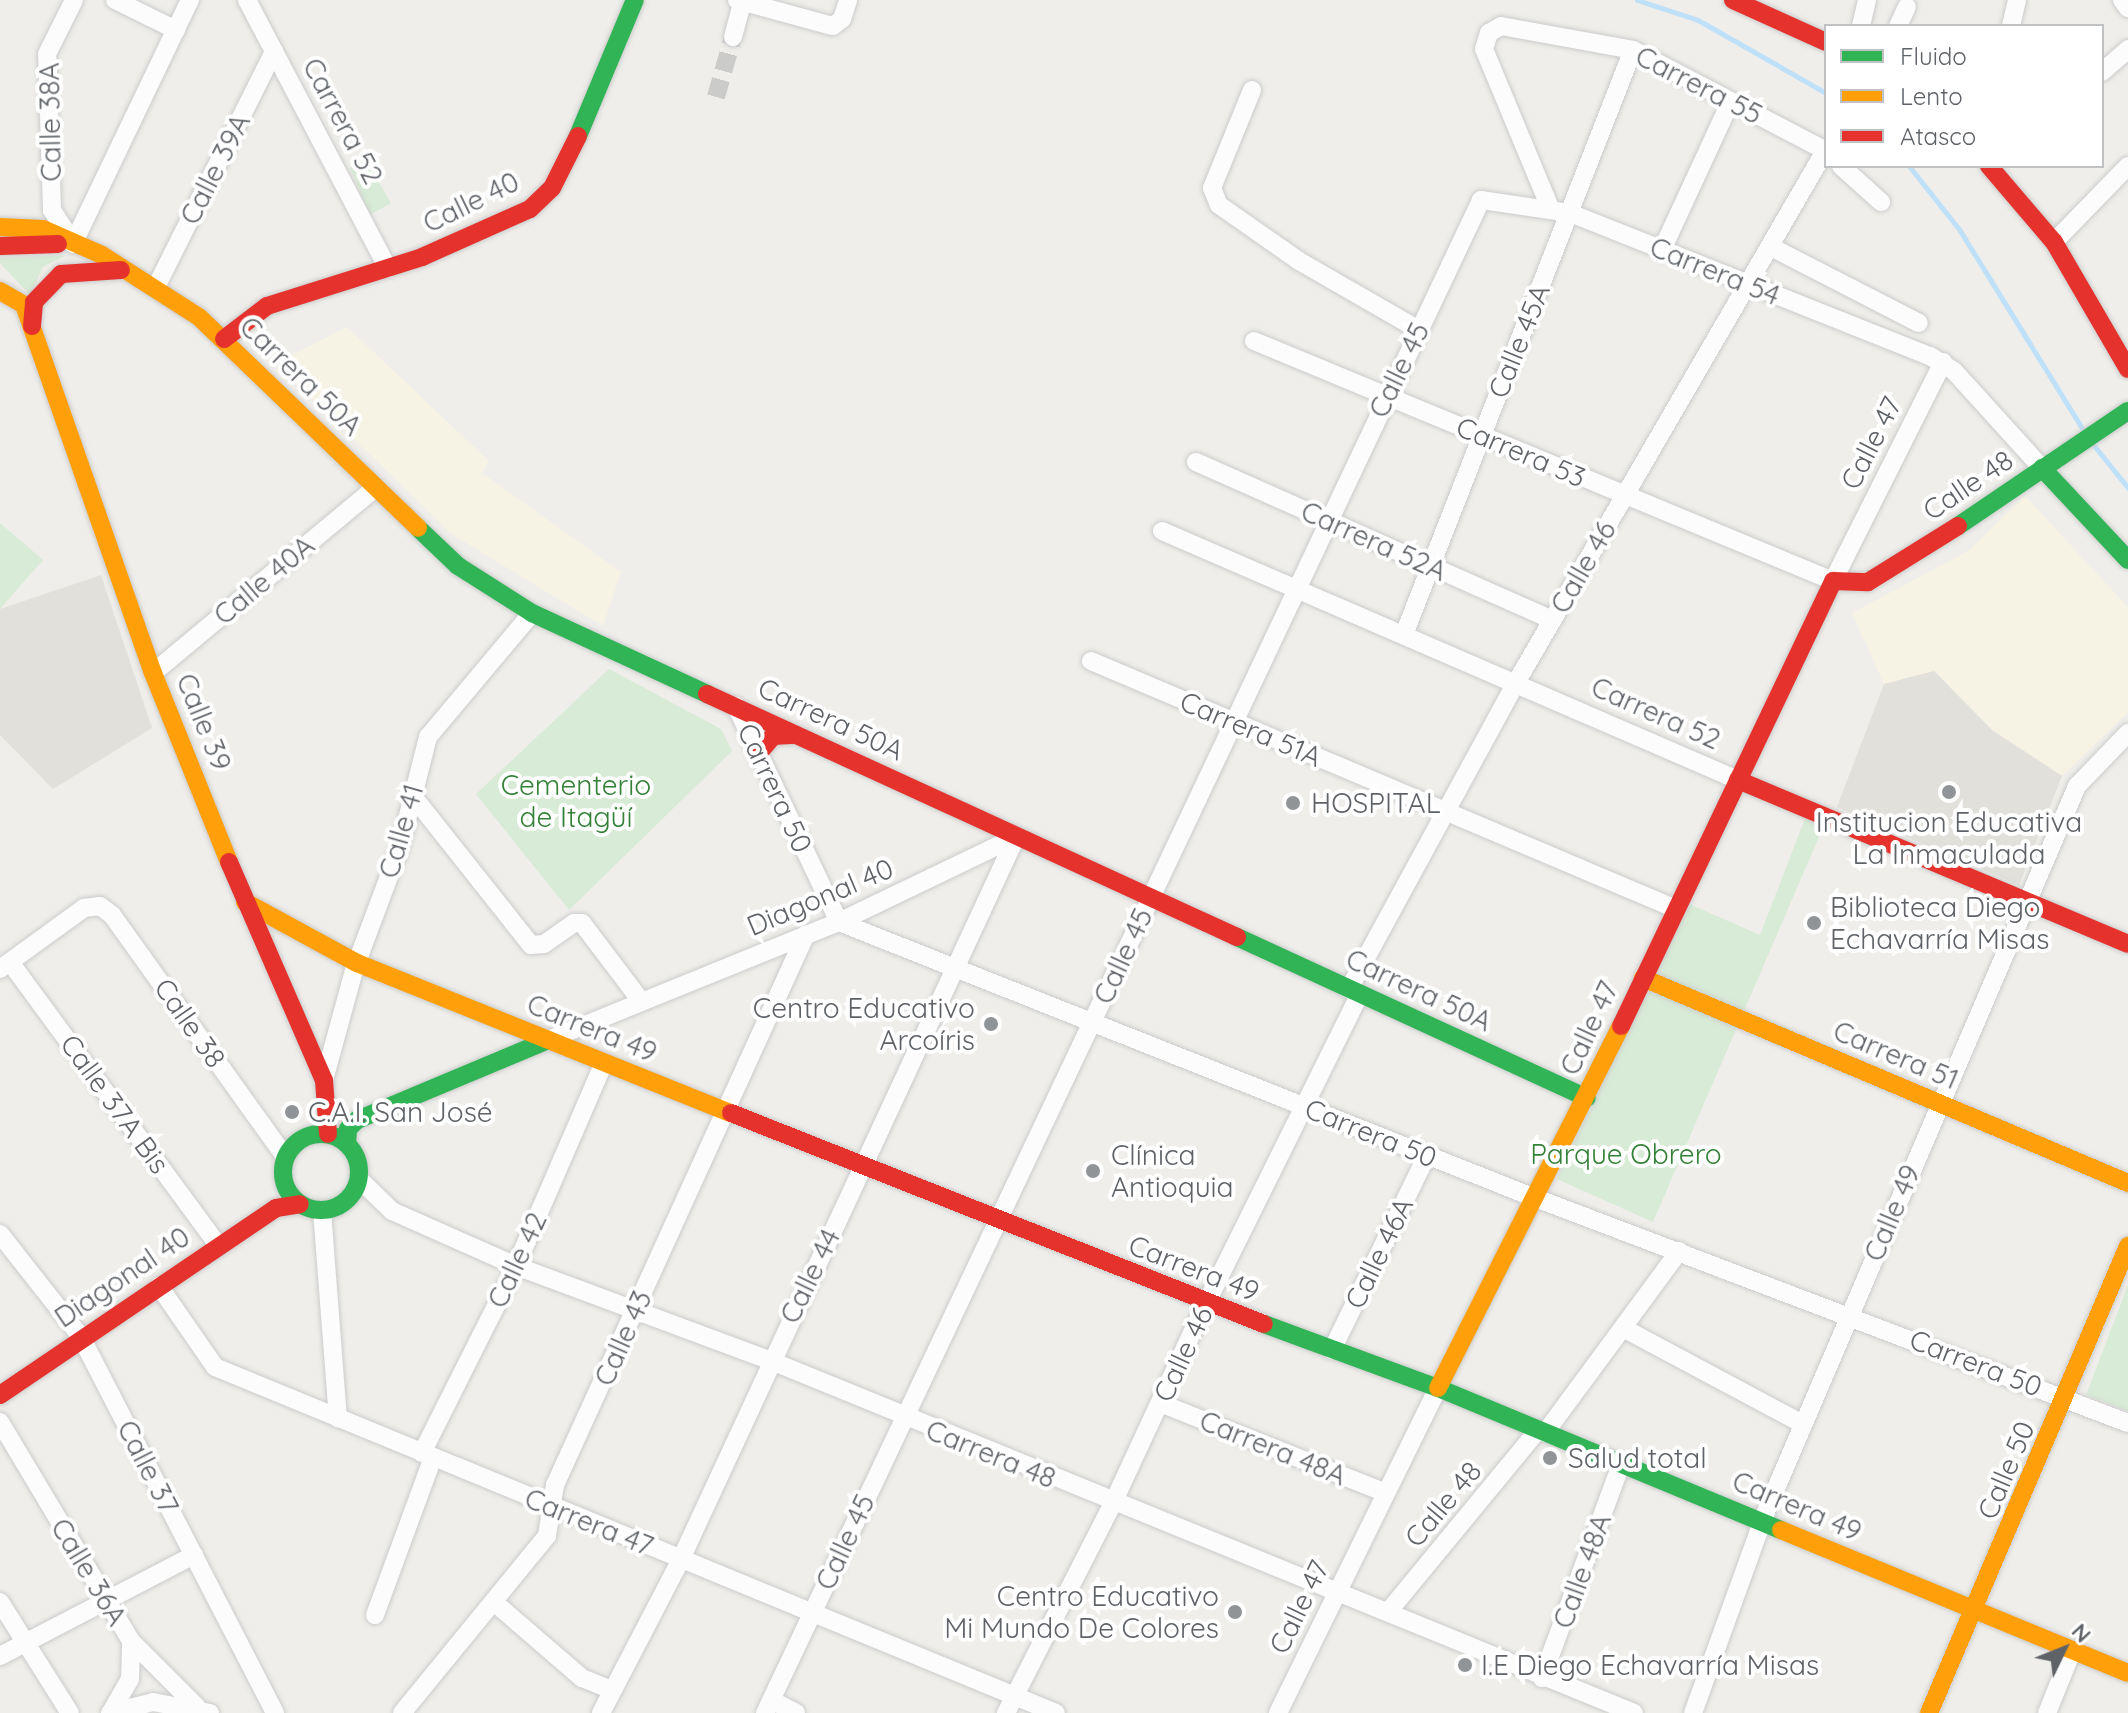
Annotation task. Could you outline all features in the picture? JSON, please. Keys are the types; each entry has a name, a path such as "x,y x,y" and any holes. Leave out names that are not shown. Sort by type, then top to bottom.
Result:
{"main road":[{"name":"Calle 40","path":"224,339 267,306 476,237 530,209 552,188 600,89 635,0"},
{"path":"1733,0 1824,41"},
{"path":"1991,168 2054,242 2128,369"},
{"name":"Carrera 50A","path":"0,227 43,229 156,287 224,339 458,566 532,613 1587,1098"},
{"path":"0,246 73,244"},
{"name":"Carrera 50A","path":"32,326 34,302 47,283 84,269 130,271"},
{"name":"Calle 39","path":"0,273 12,280 24,305 153,673 245,902 324,1080 328,1134"},
{"path":"0,291 24,305"},
{"name":"Calle 48","path":"1833,581 1868,582 1891,571 2128,411"},
{"path":"2042,468 2128,560"},
{"name":"Calle 47","path":"1438,1388 1538,1199 1833,581"},
{"path":"758,754 773,736 795,735"},
{"name":"Carrera 52","path":"1738,780 2128,944"},
{"name":"Carrera 49","path":"245,902 357,963 1206,1304 1438,1388 2128,1673"},
{"name":"Carrera 51","path":"1643,978 2128,1183"},
{"name":"Diagonal 40","path":"347,1144 348,1129 357,1120 548,1040"},
{"path":"328,1134 347,1144 359,1166 359,1179 346,1201 322,1211 300,1204 286,1188 285,1157 300,1139 328,1134"},
{"name":"Diagonal 40","path":"276,1208 286,1188"},
{"name":"Diagonal 40","path":"0,1395 81,1337 276,1208 300,1204"},
{"name":"Calle 50","path":"1929,1713 2067,1398 2128,1246"}],"street":[{"name":"Calle 38A","path":"73,244 52,210 47,54 74,0"},
{"path":"115,0 176,30"},
{"path":"73,244 190,0"},
{"name":"Carrera 52","path":"247,0 388,268"},
{"path":"733,37 741,0 833,26 848,0"},
{"path":"1861,24 1867,0"},
{"path":"2011,24 2017,0"},
{"path":"2122,0 2128,8"},
{"path":"1899,24 1907,7"},
{"name":"Carrera 55","path":"1551,210 1484,49 1489,33 1501,26 1633,50 1824,150"},
{"path":"2104,70 2128,49"},
{"name":"Calle 45A","path":"1405,632 1633,50"},
{"name":"Calle 39A","path":"156,287 274,51"},
{"path":"1252,90 1212,188 1219,205 1419,330"},
{"path":"1662,250 1731,101"},
{"name":"Calle 46","path":"1010,1704 1113,1503 1206,1304 1306,1107 1355,992 1446,812 1517,681 1824,154"},
{"path":"2054,242 2128,166"},
{"path":"1843,168 1881,202"},
{"name":"Carrera 54","path":"1481,200 1570,213 1943,362"},
{"name":"Calle 45","path":"768,1706 1481,200"},
{"path":"1771,247 1919,323"},
{"name":"Carrera 53","path":"1254,341 1833,581"},
{"path":"1943,362 2042,468"},
{"name":"Calle 47","path":"1833,581 1943,362"},
{"name":"Carrera 52A","path":"1196,462 1553,620"},
{"name":"Calle 40A","path":"153,673 375,488"},
{"name":"Carrera 52","path":"1162,531 1294,590 1405,632 1738,780"},
{"name":"Calle 41","path":"324,1080 357,963 400,847 421,756 438,721 532,613"},
{"name":"Carrera 51A","path":"1091,661 1676,909"},
{"name":"Carrera 50","path":"736,706 839,922 1538,1199 1849,1314 2128,1423"},
{"name":"Calle 49","path":"1693,1713 1762,1521 2077,786 2128,733"},
{"path":"412,795 531,945 544,944 574,923 582,923 641,1001"},
{"name":"Diagonal 40","path":"548,1040 839,922 954,871 1016,837"},
{"name":"Calle 44","path":"601,1713 681,1559 769,1360 863,1167 953,966 1016,837"},
{"path":"954,871 975,876 990,889"},
{"name":"Calle 38","path":"5,965 84,908 100,906 112,915 285,1157"},
{"name":"Calle 43","path":"402,1713 547,1536 551,1506 636,1308 806,934"},
{"name":"Calle 37A Bis","path":"5,965 219,1246"},
{"name":"Calle 42","path":"375,1615 427,1455 516,1266 604,1063"},
{"name":"Calle 46A","path":"1332,1350 1427,1155"},
{"name":"Carrera 48","path":"359,1179 392,1211 516,1266 636,1308 769,1360 902,1418 1634,1713"},
{"path":"322,1211 338,1418"},
{"name":"Calle 37","path":"0,1234 81,1337 275,1713"},
{"name":"Calle 48","path":"1388,1612 1542,1432 1679,1251"},
{"name":"Carrera 47","path":"159,1286 215,1367 813,1613 1010,1704 1056,1713"},
{"path":"1623,1328 1803,1424"},
{"name":"Calle 47","path":"1278,1713 1438,1388"},
{"name":"Carrera 48A","path":"1160,1403 1386,1493"},
{"name":"Calle 36A","path":"0,1422 131,1641 203,1710"},
{"name":"Calle 48A","path":"1542,1678 1621,1464"},
{"path":"0,1656 194,1555"},
{"path":"0,1602 70,1713"},
{"path":"495,1603 582,1678 612,1690"},
{"path":"111,1713 130,1679 131,1641"},
{"path":"2047,1713 2072,1651"},
{"path":"111,1713 153,1702 203,1710"},
{"path":"768,1706 796,1713"}],"shaded area":[{"path":"347,327 489,461 482,473 621,572 603,626 450,533 276,363"},
{"path":"2025,496 2128,607 2128,712 2062,776 1992,730 1935,671 1884,684 1852,613 1968,551"},
{"path":"101,575 152,728 53,789 0,735 0,609"},
{"name":"Institucion Educativa La Inmaculada","path":"1934,671 1992,730 2062,776 2019,885 1837,807 1884,684"}],"green space":[{"path":"366,160 391,203 370,215 350,168"},
{"path":"66,255 43,267 30,295 0,263 0,258"},
{"path":"0,523 43,560 0,609"},
{"name":"Cementerio de Itagüí","path":"609,669 721,729 732,751 569,910 476,794"},
{"name":"Parque Obrero","path":"1806,816 1825,823 1653,1222 1557,1179 1687,903 1760,935"},
{"path":"2128,1285 2128,1411 2086,1395"}],"waterway":[{"path":"1637,0 1698,20 1824,92"},
{"path":"1911,168 1959,229 2084,431"},
{"path":"2092,443 2128,488"}],"tunnel":[{"path":"716,97 733,37"}],"traffic: fast":[{"path":"578,136 635,0"},
{"path":"1958,526 2128,411"},
{"path":"2042,468 2128,560"},
{"path":"418,528 458,566 532,613 707,694"},
{"path":"1237,937 1587,1098"},
{"path":"347,1144 348,1129 357,1120 548,1040"},
{"path":"314,1134 328,1134 342,1140 353,1151 359,1172 356,1187 348,1199 328,1210 314,1210 300,1204 289,1193 283,1179 283,1165 289,1151 300,1140 314,1134"},
{"path":"1264,1324 1438,1388 1781,1530"}],"traffic: slow":[{"path":"0,227 43,229 102,255 199,317 418,528"},
{"path":"0,291 24,305 153,673 229,862"},
{"path":"245,902 357,963 731,1113"},
{"path":"1643,978 2128,1183"},
{"path":"1438,1388 1621,1026"},
{"path":"1929,1713 2128,1246"},
{"path":"1781,1530 2128,1673"}],"traffic: jam":[{"path":"1733,0 1824,41"},
{"path":"224,339 267,306 422,257 530,209 552,188 578,136"},
{"path":"1991,168 2054,242 2128,369"},
{"path":"0,246 58,244"},
{"path":"32,326 34,302 61,274 121,270"},
{"path":"1621,1026 1833,581 1868,582 1958,526"},
{"path":"707,694 1237,937"},
{"path":"758,754 773,736 795,735"},
{"path":"1738,780 2128,944"},
{"path":"229,862 324,1080 328,1134"},
{"path":"731,1113 1264,1324"},
{"path":"0,1395 276,1208 300,1204"}],"place":[{"name":"Institucion Educativa La Inmaculada","path":"1949,792"},
{"name":"HOSPITAL","path":"1293,803"},
{"name":"Biblioteca Diego Echavarría Misas","path":"1814,923"},
{"name":"Centro Educativo Arcoíris","path":"991,1024"},
{"name":"C.A.I. San José","path":"292,1112"},
{"name":"Clínica Antioquia","path":"1093,1171"},
{"name":"Salud total","path":"1550,1458"},
{"name":"Centro Educativo Mi Mundo De Colores","path":"1235,1612"},
{"name":"I.E Diego Echavarría Misas","path":"1465,1665"}]}
